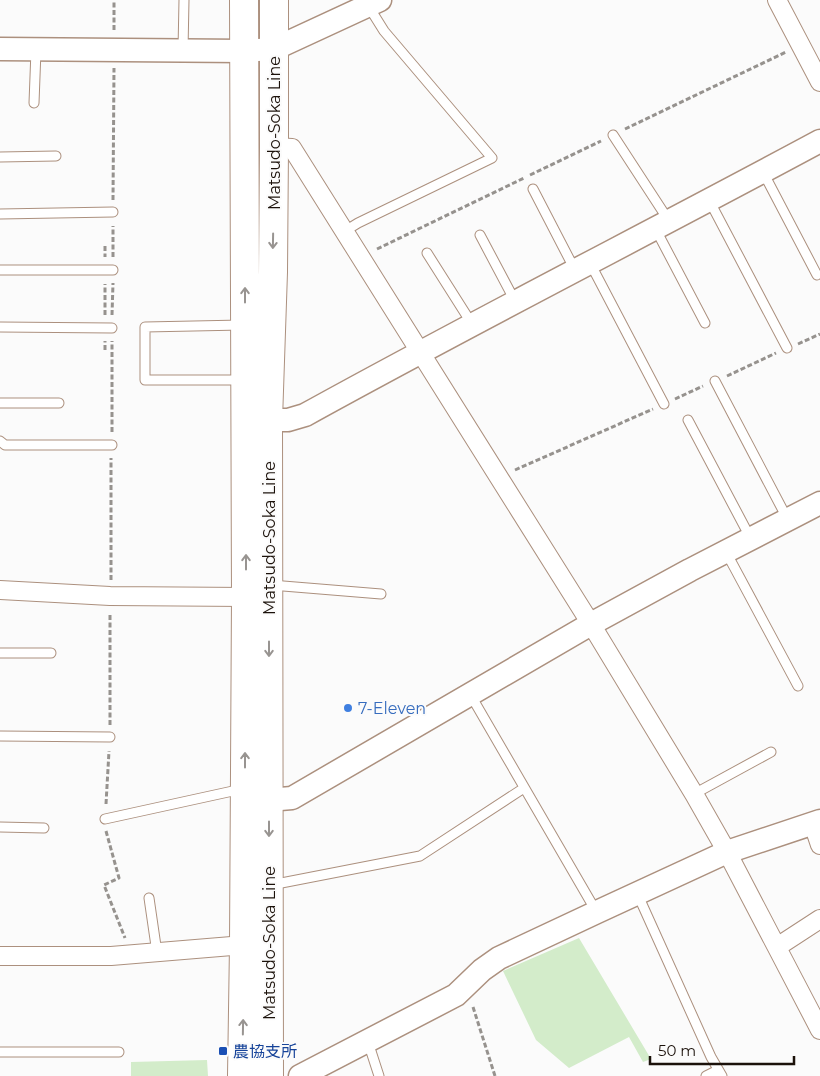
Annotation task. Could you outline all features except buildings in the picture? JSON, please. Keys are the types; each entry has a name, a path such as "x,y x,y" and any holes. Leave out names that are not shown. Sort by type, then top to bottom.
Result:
{"main road":[{"name":"Matsudo-Soka Line","path":"242,1076 244,946 257,794 257,591 245,325 244,0"},
{"name":"Matsudo-Soka Line","path":"257,591 268,420 273,272 274,0"},
{"name":"Matsudo-Soka Line","path":"257,794 269,885 269,1076"}],"street":[{"path":"776,0 820,82"},
{"path":"0,50 244,51 274,49 374,3"},
{"path":"268,420 288,420 304,415 421,351 820,141"},
{"path":"274,148 292,148 591,624 727,852 820,1030"},
{"path":"257,794 280,799 292,798 591,624 820,503"},
{"path":"0,590 110,596 257,591"},
{"path":"300,1076 456,995 482,970 499,958 727,852 816,822 820,845"},
{"path":"777,947 820,919"},
{"path":"0,956 111,956 223,946 244,946"}],"lane":[{"path":"184,0 184,50"},
{"path":"345,231 492,158 384,31 374,3"},
{"path":"34,103 36,50"},
{"path":"613,135 662,225 705,323"},
{"path":"0,157 56,156"},
{"path":"763,172 817,276"},
{"path":"533,189 583,267 664,404"},
{"path":"709,200 787,348"},
{"path":"0,214 113,212"},
{"path":"480,235 515,302"},
{"path":"427,253 472,324"},
{"path":"0,270 109,270"},
{"path":"245,325 145,327 145,380 246,380"},
{"path":"0,327 109,328"},
{"path":"715,381 788,520"},
{"path":"0,403 59,403"},
{"path":"688,420 751,539"},
{"path":"0,441 5,445 112,445"},
{"path":"726,551 798,686"},
{"path":"257,591 381,594"},
{"path":"0,653 51,653"},
{"path":"470,694 597,912"},
{"path":"0,736 110,736"},
{"path":"694,794 771,752"},
{"path":"269,885 420,856 524,788"},
{"path":"105,819 257,794"},
{"path":"0,827 44,828"},
{"path":"637,893 720,1073 706,1076"},
{"path":"149,898 157,953"},
{"path":"368,1042 379,1076"},
{"path":"0,1052 119,1052"}],"path":[{"path":"114,0 113,212 109,270 112,445 110,736 105,826 119,878 104,885 132,955"},
{"path":"361,256 791,49"},
{"path":"105,246 109,270 109,328 105,350"},
{"path":"472,1003 495,1076"}],"green space":[{"path":"579,938 651,1059 643,1062 629,1037 569,1068 536,1040 503,971"},
{"path":"207,1060 208,1076 131,1076 131,1062"}],"place":[{"name":"7-Eleven","path":"348,708"},
{"name":"農協支所","path":"223,1051"}]}
